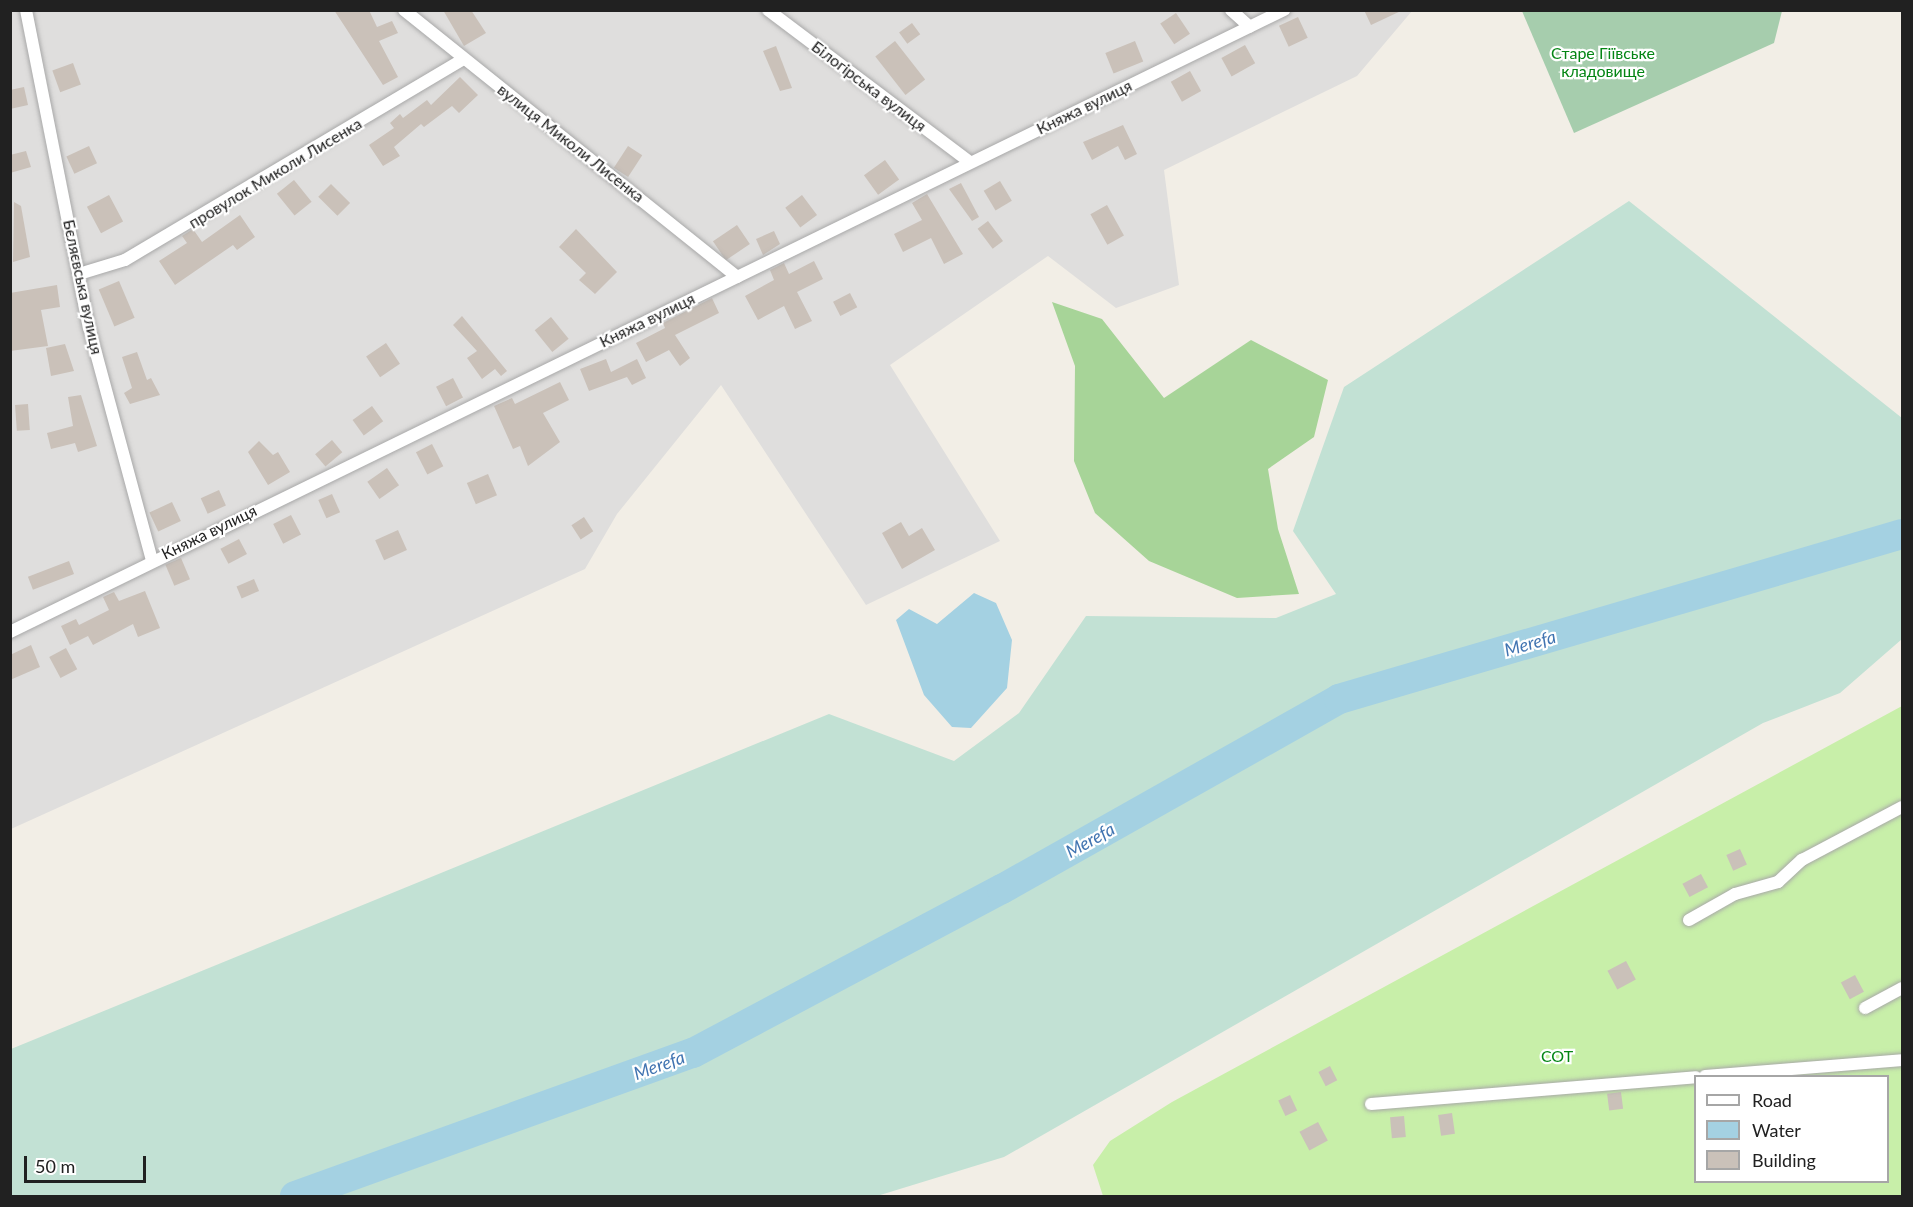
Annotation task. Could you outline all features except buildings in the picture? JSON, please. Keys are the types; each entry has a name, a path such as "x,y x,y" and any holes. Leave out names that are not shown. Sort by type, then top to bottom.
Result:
{"street":[{"name":"Бєляєвська вулиця","path":"26,10 79,274 152,560"},
{"name":"вулиця Миколи Лисенка","path":"404,10 737,277"},
{"name":"Білогірська вулиця","path":"768,10 970,162"},
{"path":"1231,10 1250,27"},
{"name":"Княжа вулиця","path":"10,632 152,560 1284,10"},
{"name":"провулок Миколи Лисенка","path":"79,274 125,260 464,59"},
{"path":"1689,920 1735,894 1778,882 1802,860 1902,807"},
{"path":"1865,1008 1902,988"},
{"path":"1728,1075 1902,1060"},
{"path":"1371,1104 1694,1077"}],"shaded area":[{"path":"10,11 1412,11 1357,76 1164,170 1179,285 1116,308 1048,256 890,365 1000,541 866,605 721,385 617,514 585,569 11,829"}],"green space":[{"name":"Старе Гіївське кладовище","path":"1522,11 1782,11 1774,43 1574,133"},
{"path":"1629,201 1902,418 1902,639 1840,693 1763,723 1004,1157 877,1196 11,1196 11,1049 829,714 954,761 1019,713 1086,616 1276,618 1336,594 1293,531 1344,387"},
{"path":"1052,302 1102,319 1164,398 1251,340 1328,380 1314,437 1268,469 1278,529 1299,594 1237,598 1149,561 1095,513 1074,461 1075,366"},
{"name":"СОТ","path":"1902,706 1902,1196 1103,1196 1093,1165 1110,1141 1172,1102"}],"water":[{"path":"974,593 996,603 1012,640 1007,688 971,728 952,727 924,695 896,620 909,609 937,624"}],"waterway":[{"name":"Merefa","path":"295,1196 693,1053 1002,889 1339,699 1902,534"}]}
